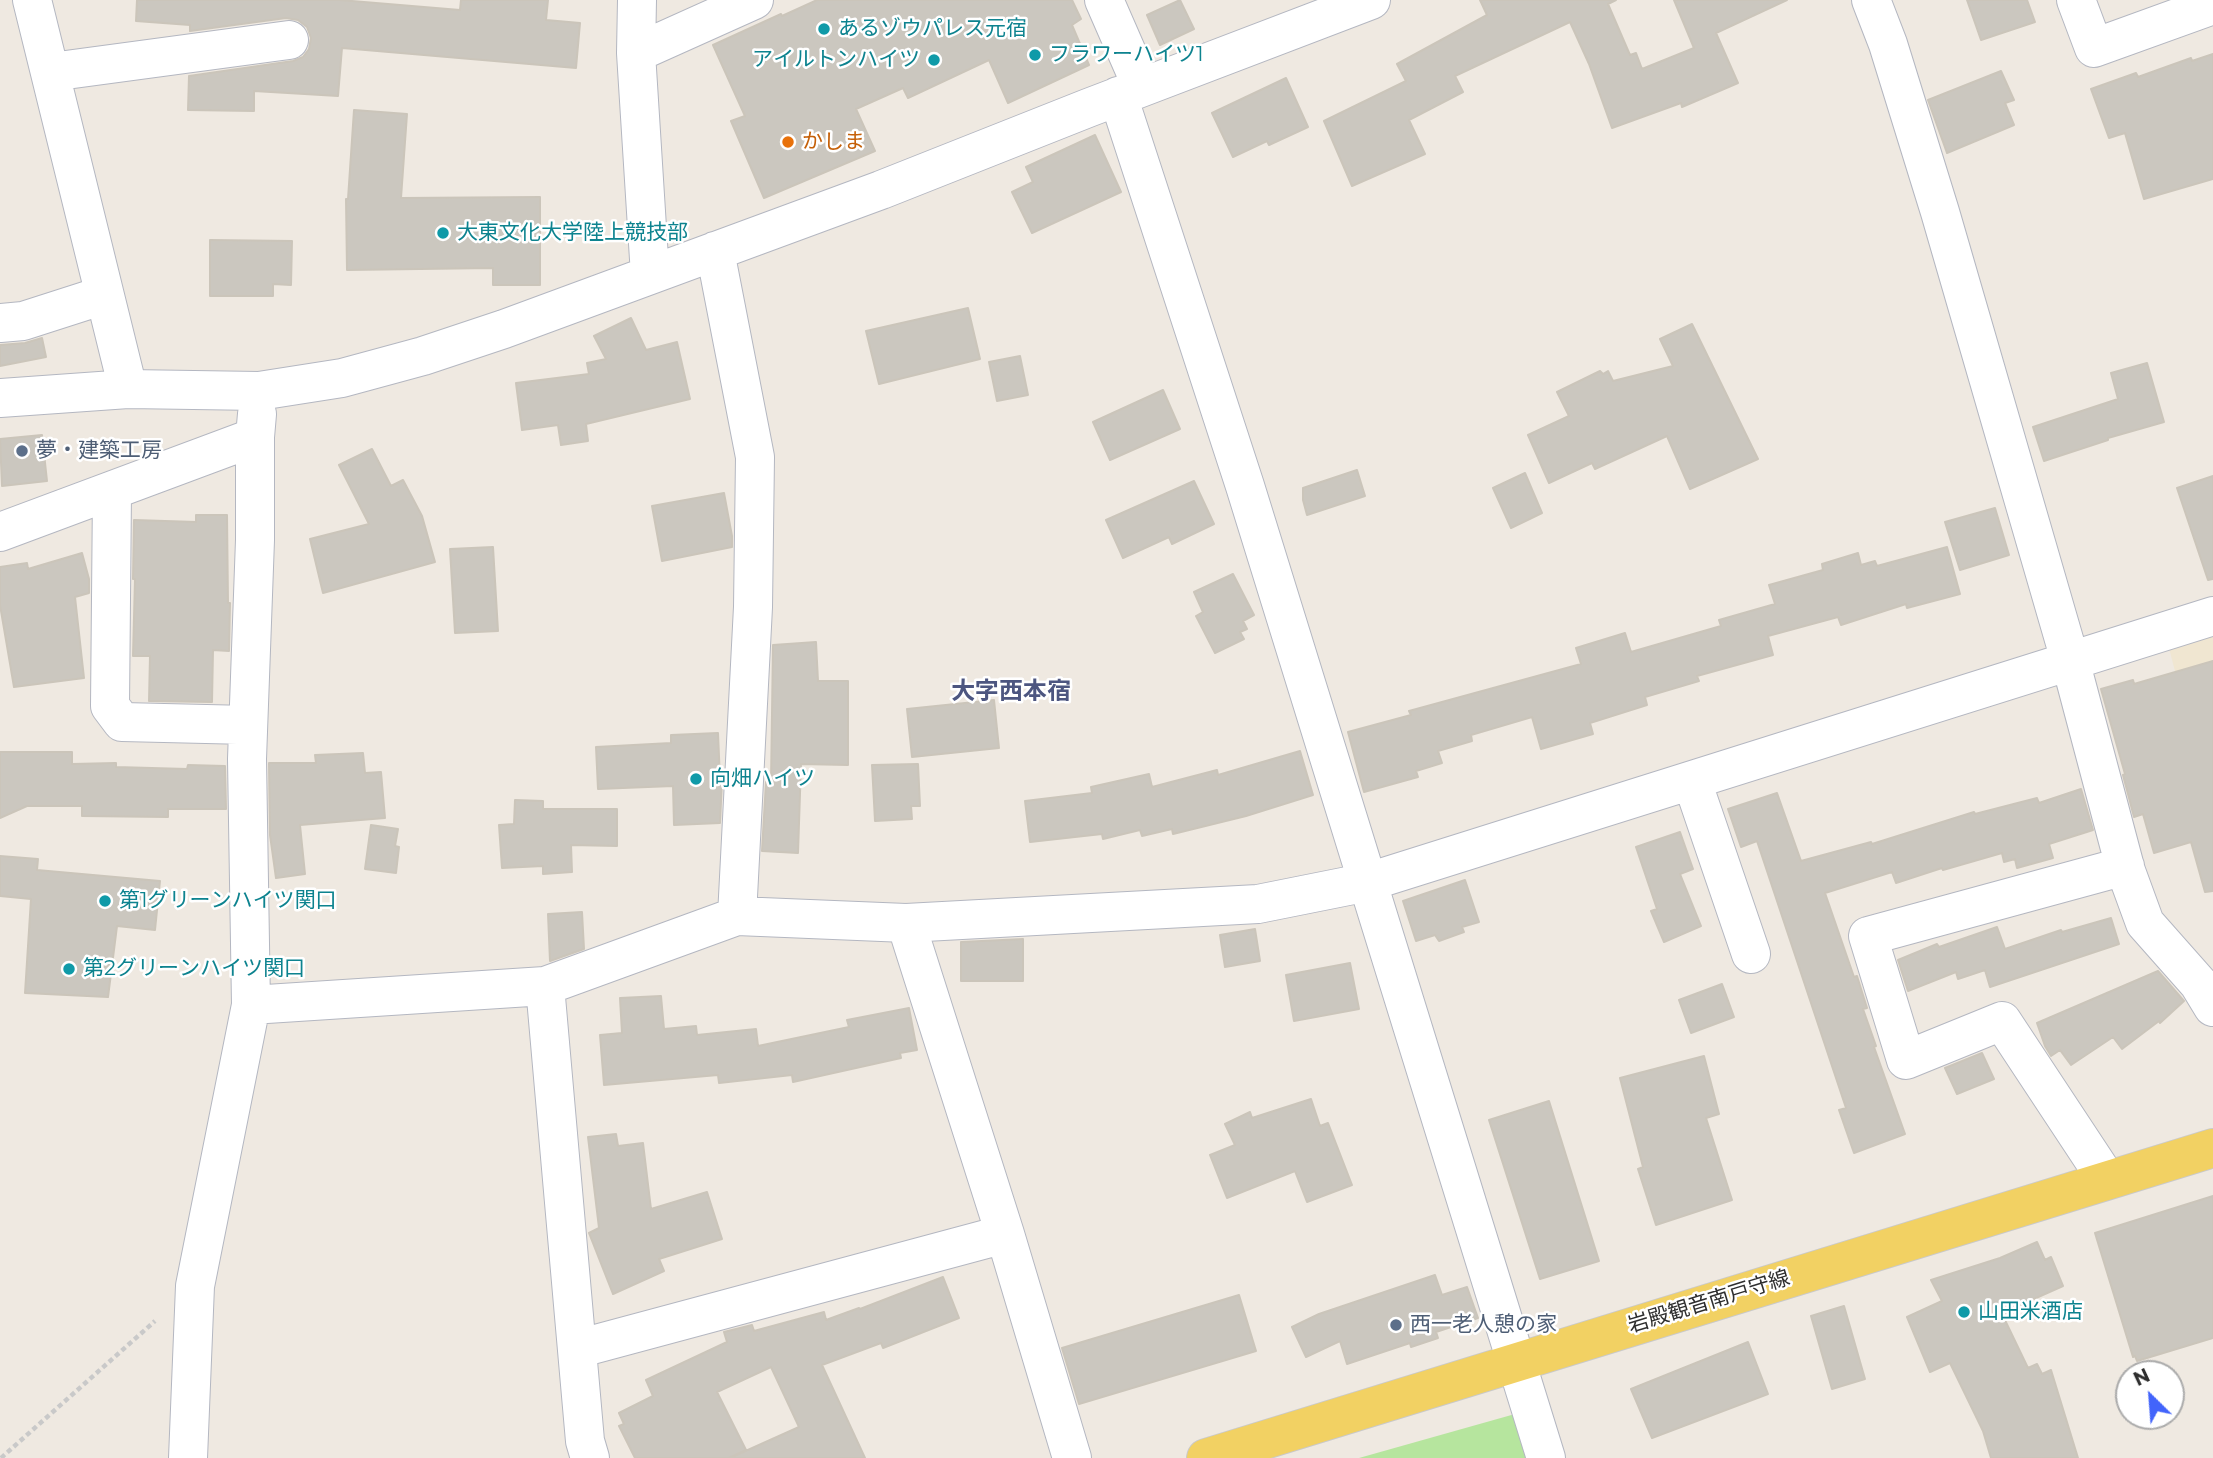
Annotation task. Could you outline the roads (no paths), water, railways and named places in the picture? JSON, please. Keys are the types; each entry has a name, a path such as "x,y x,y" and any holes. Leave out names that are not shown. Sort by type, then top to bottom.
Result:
{"main road":[{"name":"岩殿観音南戸守線","path":"1206,1458 2213,1148"}],"street":[{"path":"32,0 128,389"},
{"path":"637,0 636,53 650,275"},
{"path":"636,53 754,0"},
{"path":"1104,0 1245,486 1546,1458"},
{"path":"0,398 128,389 259,391 342,377 423,356 504,329 881,190 1130,91 1371,0"},
{"path":"1871,0 1888,44 1940,212 2070,660 2125,866 2145,923 2199,984 2213,1007"},
{"path":"2076,0 2094,48 2213,5"},
{"path":"51,72 289,40"},
{"path":"715,251 755,457 753,607 737,916"},
{"path":"0,323 23,321 103,295"},
{"path":"188,1458 195,1286 251,1005 248,725 255,540 255,437 259,391"},
{"path":"0,531 255,437"},
{"path":"112,491 110,706 122,722 248,725"},
{"path":"251,1005 545,986 737,916 906,923 1258,904 1368,882 2213,616"},
{"path":"1692,781 1751,954"},
{"path":"2107,1180 2001,1021 1906,1060 1868,936 2125,866"},
{"path":"906,923 1006,1234 1072,1458"},
{"path":"545,986 585,1441 590,1458"},
{"path":"577,1349 1006,1234"}],"place":[{"name":"あるゾウパレス元宿","path":"824,29"},
{"name":"フラワーハイツ1","path":"1035,55"},
{"name":"アイルトンハイツ","path":"934,60"},
{"name":"かしま","path":"788,142"},
{"name":"大東文化大学陸上競技部","path":"443,233"},
{"name":"夢・建築工房","path":"22,451"},
{"name":"向畑ハイツ","path":"696,779"},
{"name":"第1グリーンハイツ関口","path":"105,901"},
{"name":"第2グリーンハイツ関口","path":"69,969"},
{"name":"山田米酒店","path":"1964,1312"},
{"name":"西一老人憩の家","path":"1396,1325"}],"district":[{"name":"大字西本宿","path":"1011,692"}]}
